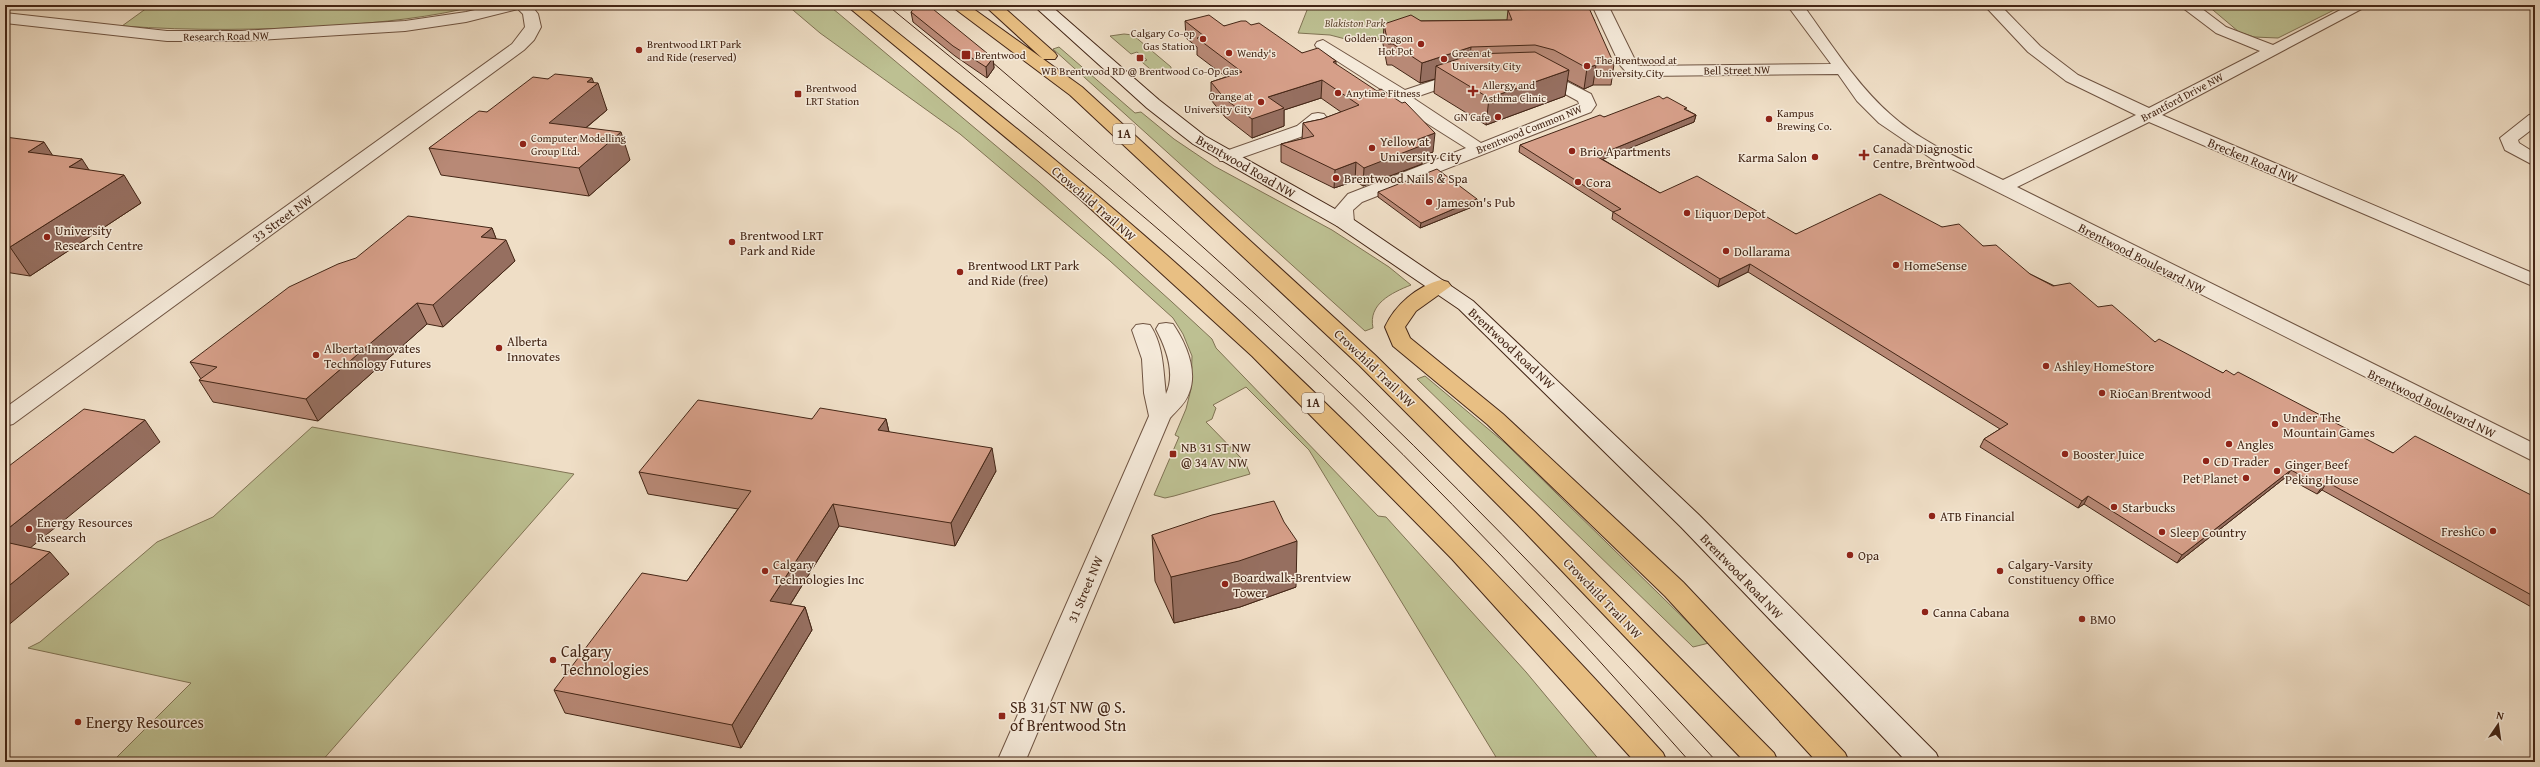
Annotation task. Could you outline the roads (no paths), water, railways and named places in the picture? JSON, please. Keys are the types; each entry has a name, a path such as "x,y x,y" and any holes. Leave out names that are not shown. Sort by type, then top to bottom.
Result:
{"highway":[{"name":"Crowchild Trail NW","path":"854,5 1119,224 1306,396 1451,541 1653,762"},
{"name":"Crowchild Trail NW","path":"958,5 1076,91 1367,360 1526,518 1764,762"},
{"path":"992,5 1046,53 1076,91"},
{"path":"1441,286 1419,299 1401,314 1395,328 1401,340 1416,356 1495,419 1674,589 1835,762"}],"street":[{"name":"Research Road NW","path":"447,19 489,5"},
{"name":"Research Road NW","path":"5,18 167,36 241,36 405,26 466,17 516,5"},
{"name":"33 Street NW","path":"5,419 518,47 534,27 530,14 523,5"},
{"name":"Brentwood Road NW","path":"1041,5 1153,104 1199,140 1226,157 1344,222 1441,286 1474,312 1690,521 1926,762"},
{"name":"Bell Street NW","path":"1600,5 1628,65 1633,70 1840,69"},
{"name":"Brentwood Boulevard NW","path":"1795,5 1840,69 1863,98 1885,119 1938,155 2535,454"},
{"name":"Brecken Road NW","path":"1992,5 2050,63 2072,78 2149,115 2535,281"},
{"path":"2187,5 2221,30 2272,50"},
{"name":"Brantford Drive NW","path":"2002,188 2149,115 2361,5"},
{"path":"1323,45 1402,96 1407,103 1479,149"},
{"name":"Brentwood Common NW","path":"1344,222 1344,209 1355,198 1585,108 1588,105 1585,98 1544,75 1525,72"},
{"path":"1402,96 1478,73"},
{"path":"1226,157 1303,130 1318,118"},
{"path":"2535,119 2509,138 2511,146 2535,161"},
{"name":"31 Street NW","path":"1010,762 1160,416 1178,394 1181,366 1175,344 1166,329"},
{"path":"1143,330 1153,359 1155,393 1160,416"}],"tram line":[{"path":"887,5 1149,221 1252,311 1353,405 1501,555 1690,762"},
{"path":"985,56 1180,226 1369,402 1546,579 1717,762"}],"place":[{"name":"Calgary Co-op Gas Station","path":"1203,39"},
{"name":"Golden Dragon Hot Pot","path":"1421,44"},
{"name":"Brentwood LRT Park and Ride (reserved)","path":"639,50"},
{"name":"Wendy's","path":"1229,53"},
{"name":"Brentwood","path":"966,55"},
{"name":"WB Brentwood RD @ Brentwood Co-Op Gas","path":"1140,58"},
{"name":"Green at University City","path":"1444,59"},
{"name":"The Brentwood at University City","path":"1587,66"},
{"name":"Allergy and Asthma Clinic","path":"1473,91"},
{"name":"Anytime Fitness","path":"1338,93"},
{"name":"Brentwood LRT Station","path":"798,94"},
{"name":"Orange at University City","path":"1261,102"},
{"name":"GN Cafe","path":"1498,117"},
{"name":"Kampus Brewing Co.","path":"1769,119"},
{"name":"Computer Modelling Group Ltd.","path":"523,144"},
{"name":"Yellow at University City","path":"1372,148"},
{"name":"Brio Apartments","path":"1572,151"},
{"name":"Canada Diagnostic Centre, Brentwood","path":"1864,155"},
{"name":"Karma Salon","path":"1815,157"},
{"name":"Brentwood Nails & Spa","path":"1336,178"},
{"name":"Cora","path":"1578,182"},
{"name":"Jameson's Pub","path":"1429,202"},
{"name":"Liquor Depot","path":"1687,213"},
{"name":"University Research Centre","path":"47,237"},
{"name":"Brentwood LRT Park and Ride","path":"732,242"},
{"name":"Dollarama","path":"1726,251"},
{"name":"HomeSense","path":"1896,265"},
{"name":"Brentwood LRT Park and Ride (free)","path":"960,272"},
{"name":"Alberta Innovates","path":"499,348"},
{"name":"Alberta Innovates Technology Futures","path":"316,355"},
{"name":"Ashley HomeStore","path":"2046,366"},
{"name":"RioCan Brentwood","path":"2102,393"},
{"name":"Under The Mountain Games","path":"2275,424"},
{"name":"Angles","path":"2229,444"},
{"name":"NB 31 ST NW @ 34 AV NW","path":"1173,454"},
{"name":"Booster Juice","path":"2065,454"},
{"name":"CD Trader","path":"2206,461"},
{"name":"Ginger Beef Peking House","path":"2277,471"},
{"name":"Pet Planet","path":"2246,478"},
{"name":"Starbucks","path":"2114,507"},
{"name":"ATB Financial","path":"1932,516"},
{"name":"Energy Resources Research","path":"29,529"},
{"name":"FreshCo","path":"2493,531"},
{"name":"Sleep Country","path":"2162,532"},
{"name":"Opa","path":"1850,555"},
{"name":"Calgary Technologies Inc","path":"765,571"},
{"name":"Calgary-Varsity Constituency Office","path":"2000,571"},
{"name":"Boardwalk-Brentview Tower","path":"1225,584"},
{"name":"Canna Cabana","path":"1925,612"},
{"name":"BMO","path":"2082,619"},
{"name":"Calgary Technologies","path":"553,660"},
{"name":"SB 31 ST NW @ S. of Brentwood Stn","path":"1002,716"},
{"name":"Energy Resources","path":"78,722"}],"park label":[{"name":"Blakiston Park","path":"1355,23"}]}
